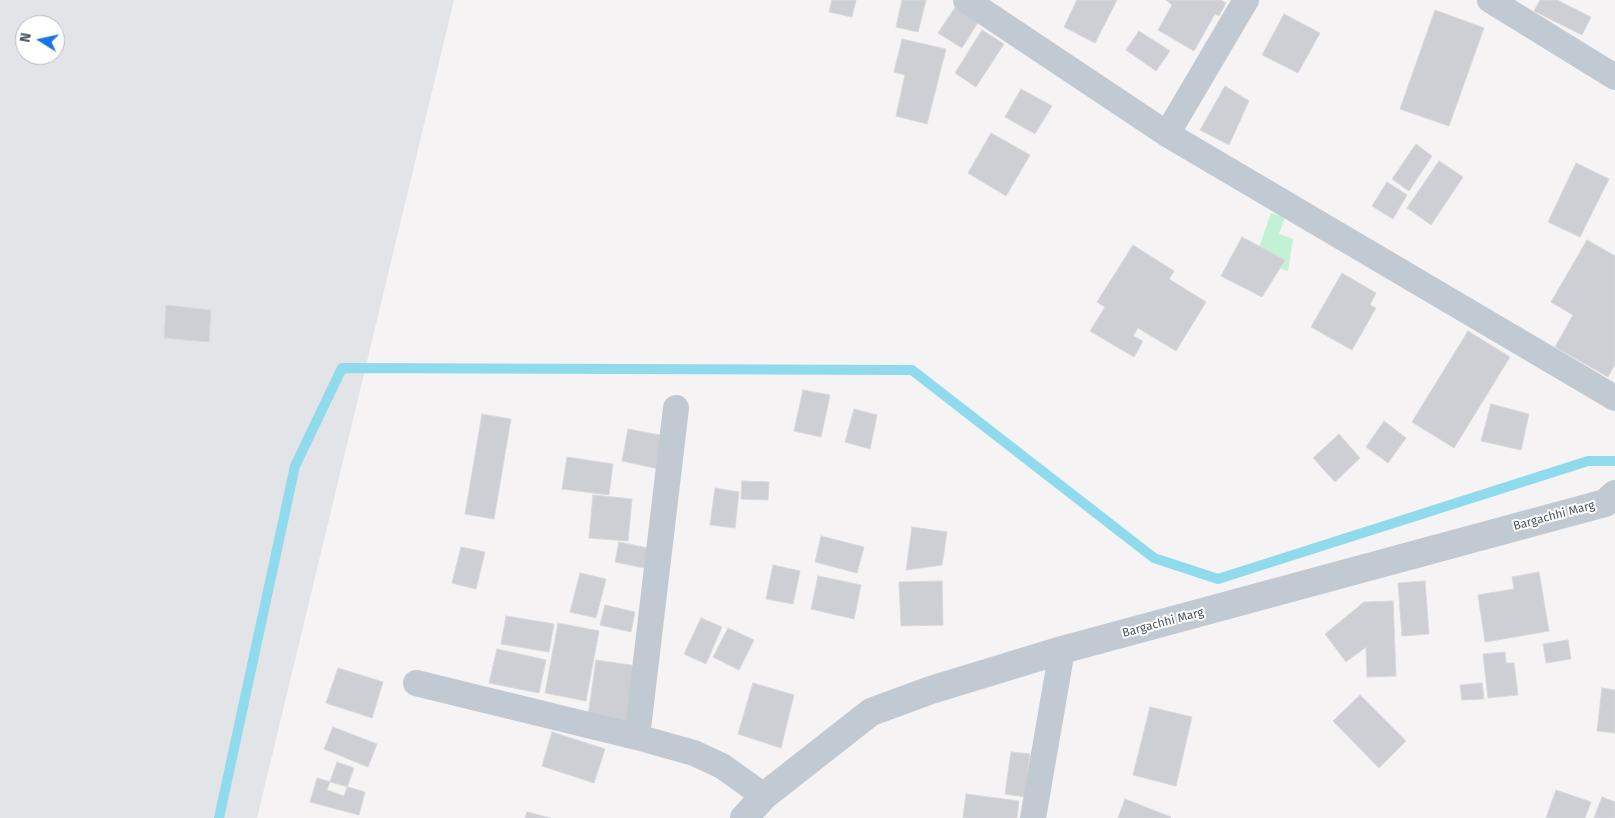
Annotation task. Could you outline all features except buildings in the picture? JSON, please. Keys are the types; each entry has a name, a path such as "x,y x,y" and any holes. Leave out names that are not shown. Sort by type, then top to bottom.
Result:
{"street":[{"path":"966,0 1167,134 1615,398"},
{"path":"1167,134 1246,0"},
{"path":"1490,0 1615,77"},
{"path":"636,737 676,408"},
{"name":"Bargachhi Marg","path":"744,818 764,796 871,712 932,690 1062,650 1605,502 1615,494"},
{"path":"1033,818 1062,650"},
{"path":"416,683 694,753 722,766 764,796"}],"shaded area":[{"path":"0,0 454,0 257,818 0,818"}],"green space":[{"path":"1271,213 1285,217 1279,234 1293,239 1288,271 1255,259"}],"waterway":[{"path":"219,818 295,466 342,368 912,370 1154,558 1218,579 1588,461 1615,461"}]}
